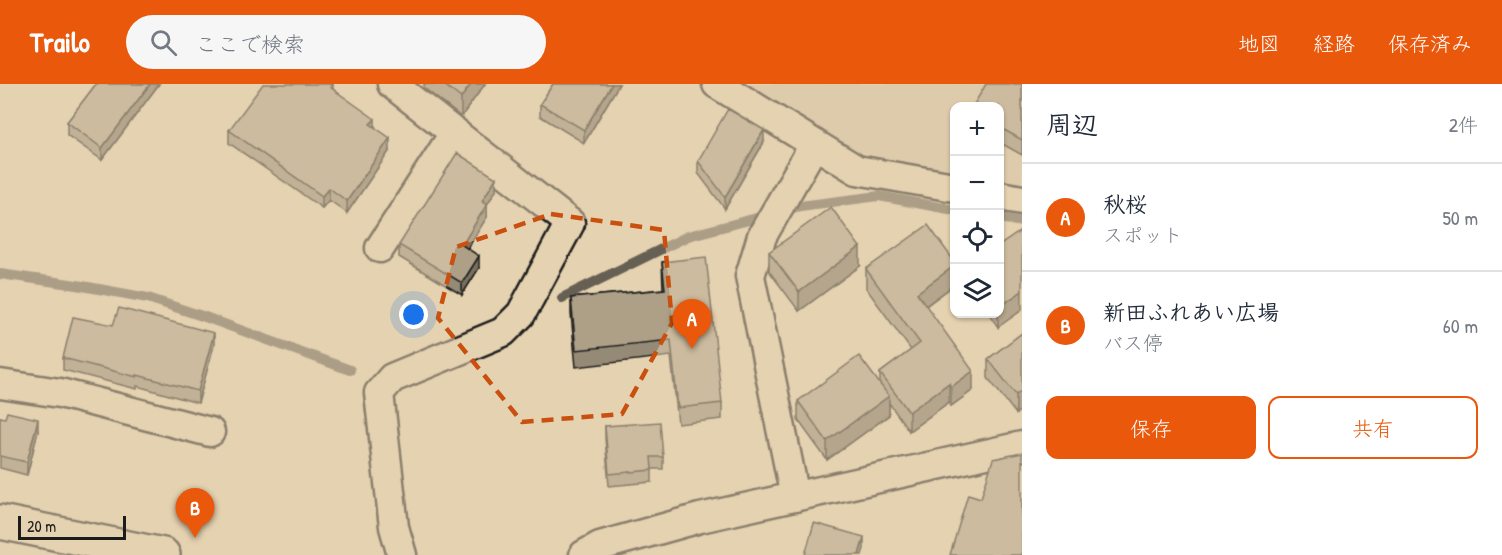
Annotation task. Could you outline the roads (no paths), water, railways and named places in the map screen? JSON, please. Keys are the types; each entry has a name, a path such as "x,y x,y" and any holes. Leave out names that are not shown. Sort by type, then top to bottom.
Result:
{"street":[{"path":"717,84 857,170 950,186"},
{"path":"394,85 570,223 520,314 503,332 392,378 379,393 394,527 402,555"},
{"path":"380,248 455,132"},
{"path":"795,497 750,276 762,236 814,145"},
{"path":"1004,197 1022,200"},
{"path":"0,384 60,393 210,432"},
{"path":"584,555 600,546 678,524 1022,446"},
{"path":"0,522 163,555"}],"waterway":[{"path":"783,211 800,206 879,196 950,209"},
{"path":"562,298 688,236 768,215"},
{"path":"1004,219 1022,222"},
{"path":"0,274 148,298 350,370"}],"place":[{"name":"秋桜","path":"692,349"},
{"name":"新田ふれあい広場","path":"195,538"}]}
